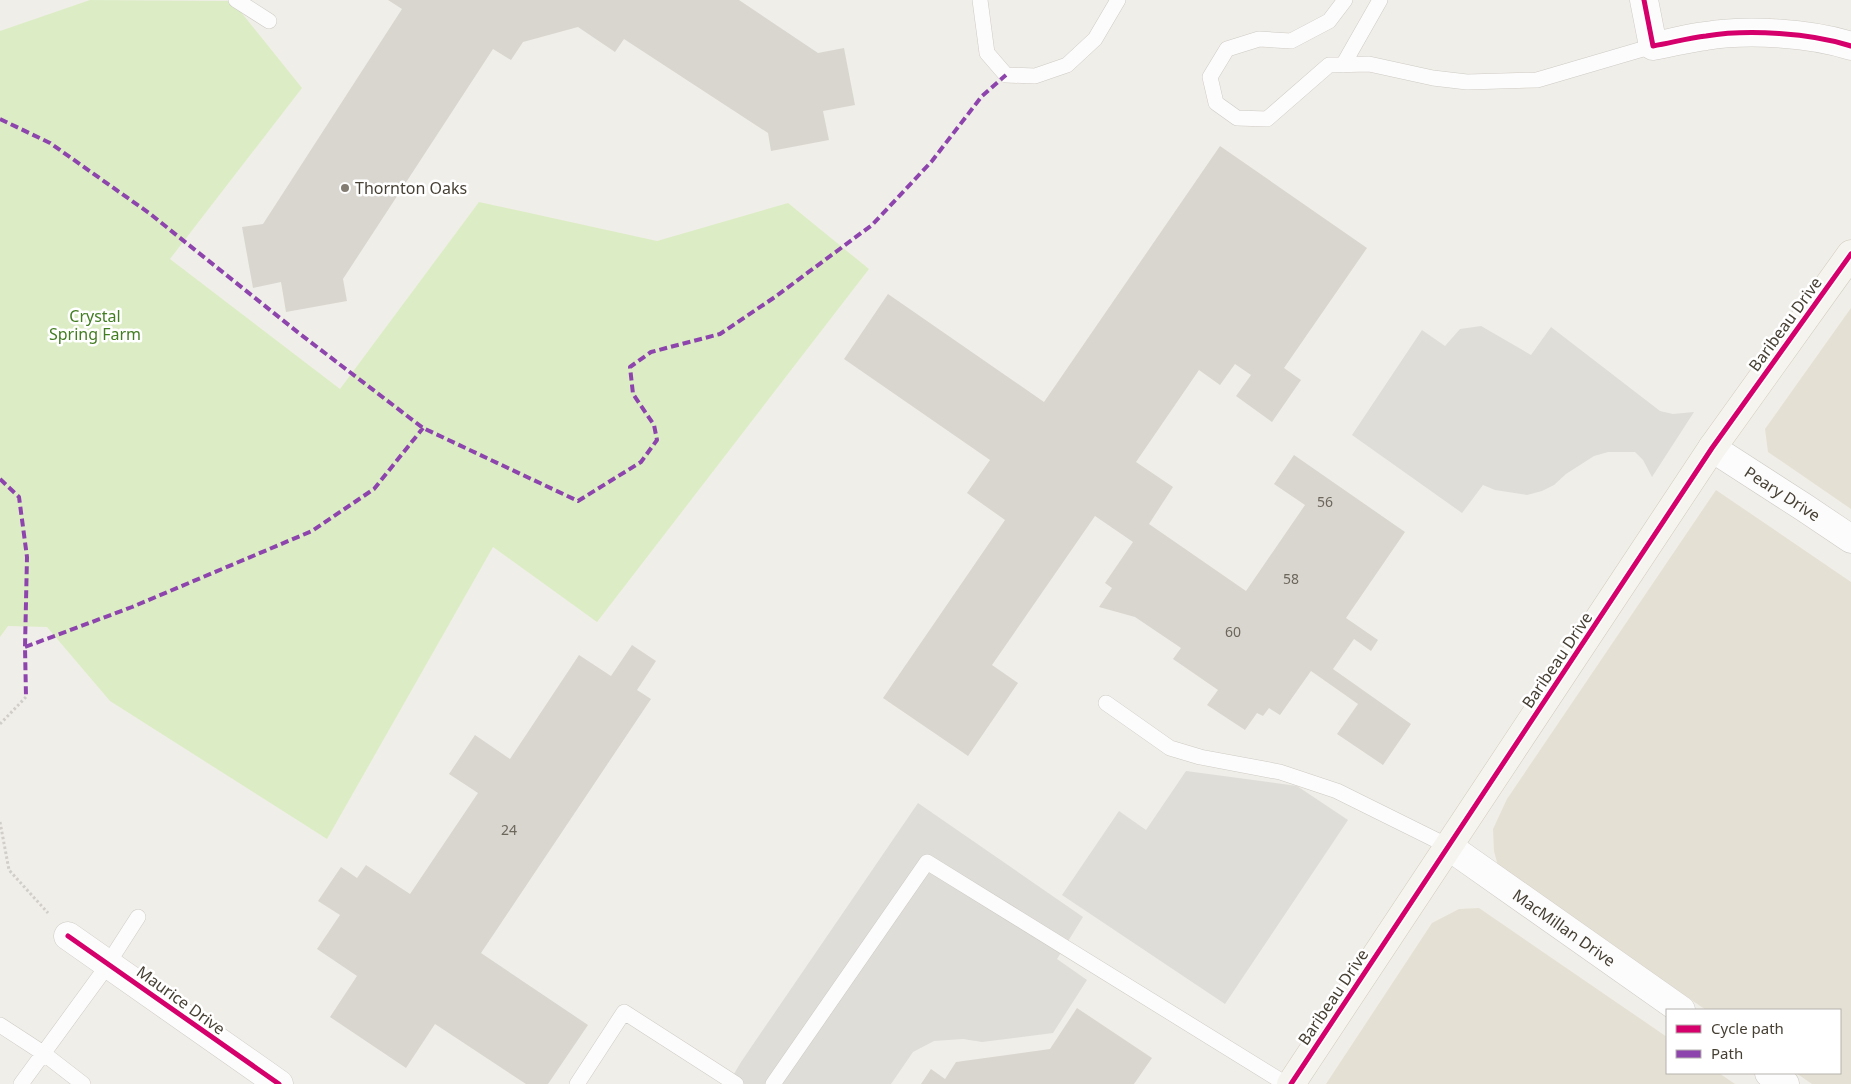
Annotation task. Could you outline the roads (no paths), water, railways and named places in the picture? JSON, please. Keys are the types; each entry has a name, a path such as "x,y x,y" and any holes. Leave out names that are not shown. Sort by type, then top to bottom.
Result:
{"street":[{"path":"1644,0 1653,46 1707,35 1744,33 1807,36 1851,46"},
{"name":"Baribeau Drive","path":"1291,1084 1712,448 1851,254"},
{"name":"Peary Drive","path":"1712,448 1851,540"},
{"name":"MacMillan Drive","path":"1448,846 1680,1009"},
{"name":"Maurice Drive","path":"68,936 279,1084"},
{"path":"1770,1074 1785,1084"}],"lane":[{"path":"236,0 269,21"},
{"path":"980,0 987,53 1006,75 1035,76 1068,66 1095,38 1118,0"},
{"path":"1345,0 1329,21 1292,40 1259,40 1227,49 1210,77 1216,103 1237,118 1267,118 1329,65 1369,64 1433,78 1467,82 1537,80 1653,46"},
{"path":"1342,65 1380,0"},
{"path":"1106,703 1170,748 1200,757 1280,772 1337,790 1448,846"},
{"path":"773,1084 927,862 1286,1084"},
{"path":"20,1084 109,963 138,917"},
{"path":"577,1084 624,1012 736,1084"},
{"path":"0,1025 43,1053 83,1084"}],"place":[{"name":"Thornton Oaks","path":"345,188"}],"park label":[{"name":"Crystal Spring Farm","path":"95,325"}]}
